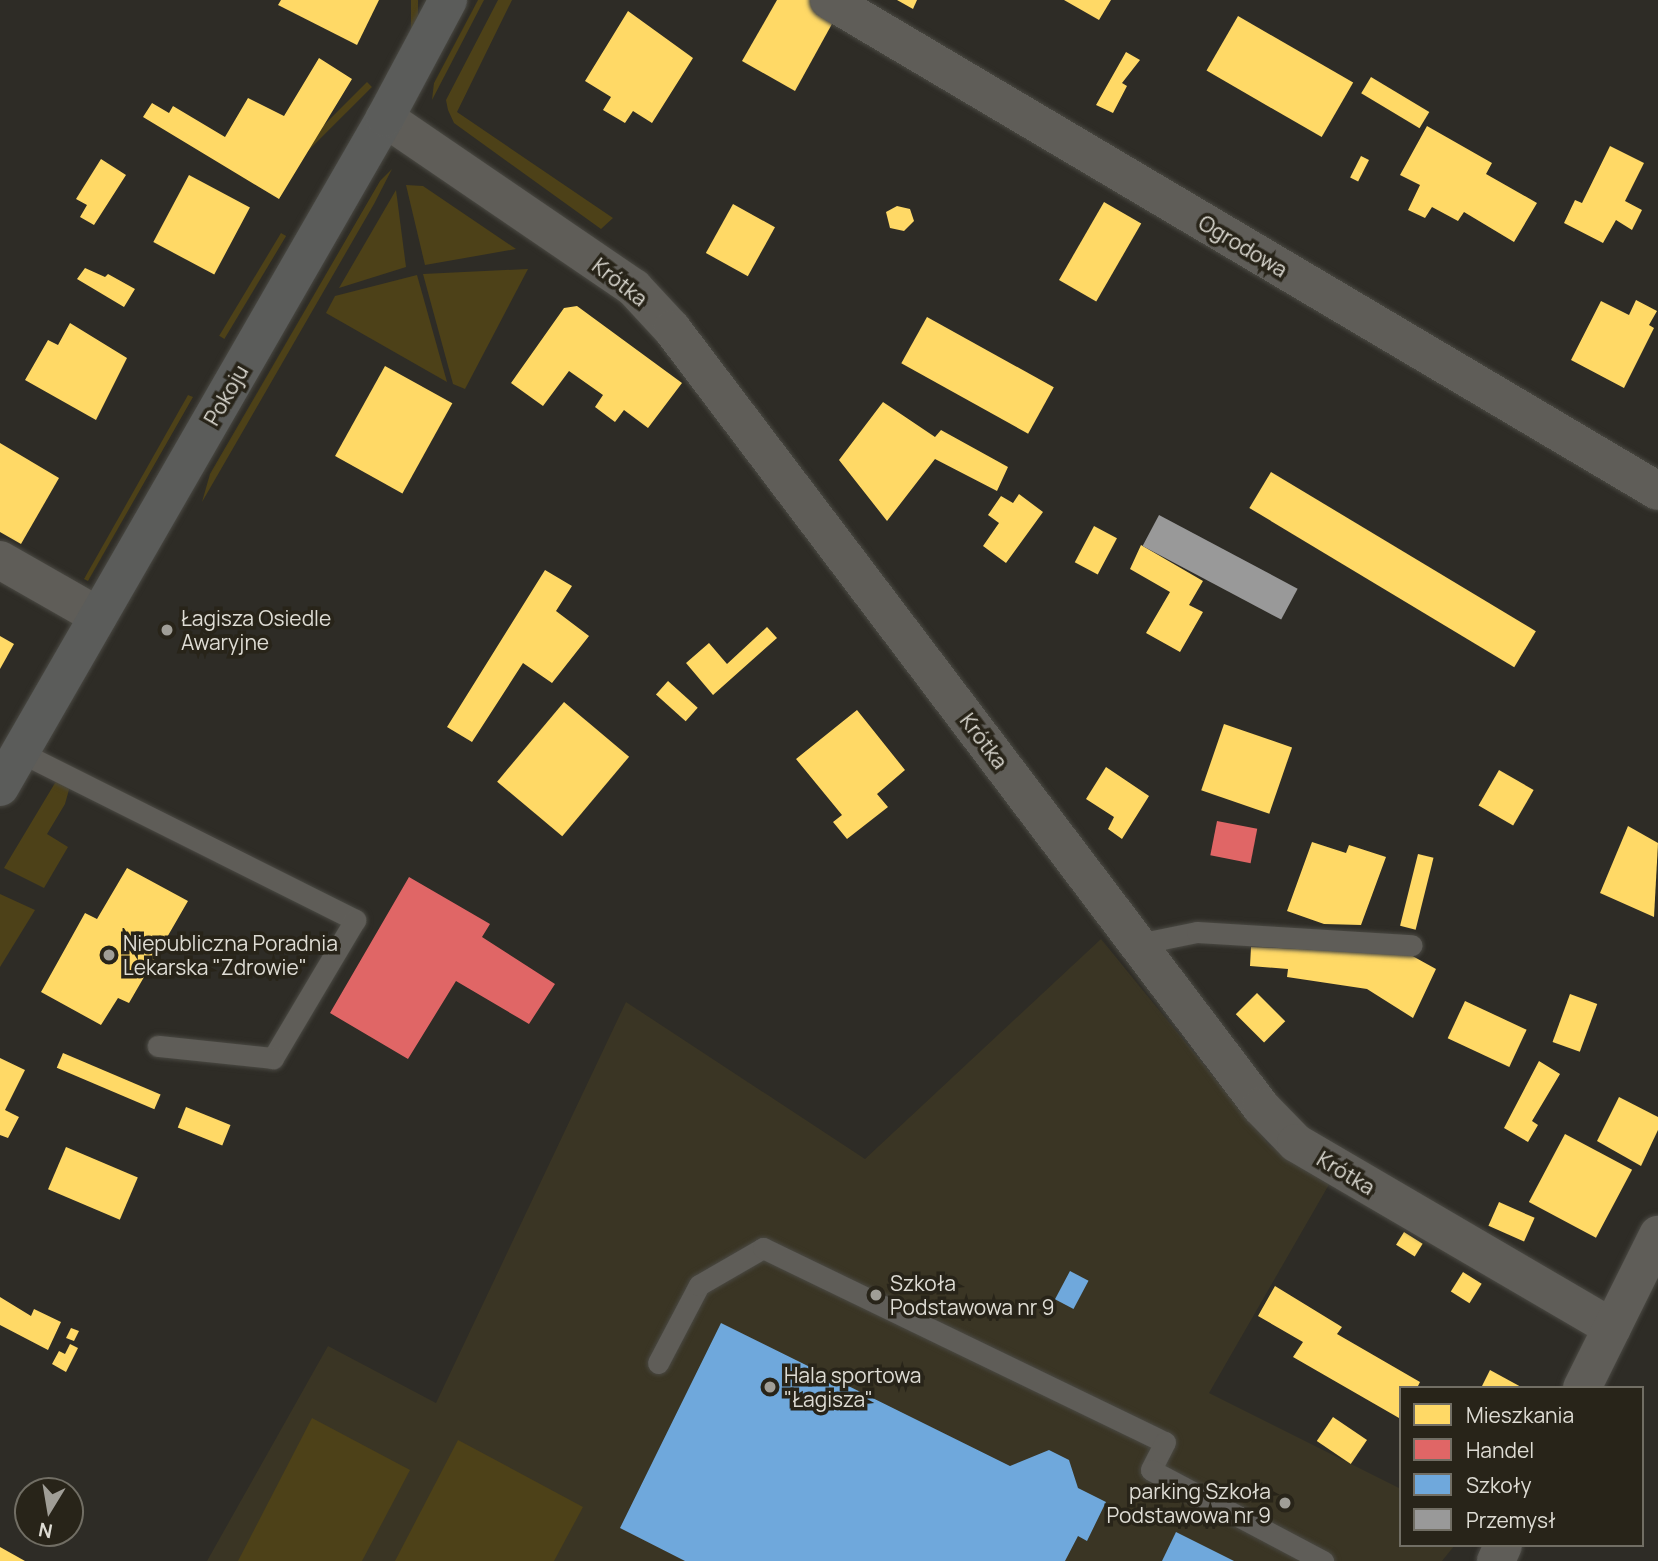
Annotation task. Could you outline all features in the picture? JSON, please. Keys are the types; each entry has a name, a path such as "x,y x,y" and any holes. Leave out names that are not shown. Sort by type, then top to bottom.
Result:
{"street":[{"name":"Pokoju","path":"0,787 385,118 448,0"},
{"name":"Ogrodowa","path":"829,0 1658,491"},
{"name":"Krótka","path":"385,118 634,288 672,329 1261,1107 1296,1143 1612,1328"},
{"path":"0,560 98,617"},
{"path":"1583,1386 1658,1235"}],"lane":[{"path":"20,752 355,920 273,1058 158,1046"},
{"path":"1138,944 1197,932 1412,945"},
{"path":"658,1363 699,1284 762,1248 1165,1441 1150,1470 1323,1561"}],"shaded area":[{"path":"411,0 418,0 418,65 411,65"},
{"path":"478,0 484,0 432,100 434,83"},
{"path":"498,0 512,0 457,112 613,218 601,229 454,123 448,110 446,100"},
{"path":"367,82 372,87 272,187 267,182"},
{"path":"392,169 202,502 210,474 380,181"},
{"path":"406,185 423,186 516,249 425,265"},
{"path":"396,190 406,267 339,288"},
{"path":"281,233 286,236 224,339 219,336"},
{"path":"528,269 465,389 453,384 423,274"},
{"path":"417,275 447,382 326,313 335,296"},
{"path":"188,395 193,397 88,581 84,579"},
{"path":"58,778 70,786 65,804 47,834 68,847 44,888 4,868"},
{"path":"0,894 35,910 0,967"},
{"name":"Szkoła Podstawowa nr 9","path":"1101,939 1270,1146 1331,1181 1209,1393 1399,1488 1399,1547 1453,1547 1442,1561 207,1561 328,1346 436,1403 626,1002 865,1159"},
{"path":"312,1418 410,1470 362,1561 238,1561"},
{"path":"458,1440 583,1507 554,1561 395,1561"}],"building: Mieszkania":[{"path":"281,0 379,0 357,45 278,5"},
{"path":"777,0 815,0 838,13 795,91 742,61"},
{"path":"897,0 917,0 913,9"},
{"path":"1064,0 1111,0 1099,20"},
{"path":"628,11 693,58 652,123 633,111 625,123 603,110 611,97 585,81"},
{"path":"1238,16 1353,82 1322,137 1206,71"},
{"path":"1126,52 1140,60 1122,83 1127,86 1113,113 1096,105"},
{"path":"319,58 352,79 279,199 143,117 152,103 169,113 173,106 225,137 248,98 284,116"},
{"path":"1371,77 1429,112 1420,128 1361,93"},
{"path":"1427,126 1492,163 1486,174 1537,203 1514,242 1464,212 1458,221 1432,207 1425,218 1408,210 1420,185 1400,175"},
{"path":"1610,146 1644,163 1625,201 1642,210 1632,230 1616,220 1603,243 1564,223 1575,200 1582,203"},
{"path":"1361,156 1369,160 1358,181 1350,177"},
{"path":"101,159 126,175 94,225 80,217 87,205 76,199"},
{"path":"189,175 250,207 214,274 153,242"},
{"path":"1104,202 1141,224 1096,301 1059,280"},
{"path":"733,204 775,227 748,276 706,253"},
{"path":"897,206 910,209 914,221 904,231 890,228 886,212"},
{"path":"85,268 105,277 108,274 135,289 124,307 77,279"},
{"path":"1636,300 1657,311 1649,325 1654,328 1624,388 1571,360 1601,301 1629,315"},
{"path":"577,306 682,383 648,428 624,410 615,422 595,407 603,395 569,371 543,406 511,383 564,308"},
{"path":"927,317 1054,387 1028,434 901,363"},
{"path":"70,323 127,358 96,420 25,380 48,340 58,345"},
{"path":"385,366 452,403 402,493 335,456"},
{"path":"883,402 935,437 941,430 1008,467 997,491 935,459 887,521 839,460"},
{"path":"0,443 59,478 21,544 0,532"},
{"path":"1271,472 1536,631 1514,667 1249,508"},
{"path":"1019,494 1043,512 1006,563 983,546 999,523 988,515 1001,496 1013,503"},
{"path":"1094,526 1117,538 1098,574 1075,562"},
{"path":"1141,545 1203,581 1189,605 1203,612 1180,652 1146,633 1170,592 1130,569"},
{"path":"545,570 572,586 556,611 589,636 552,683 523,663 472,742 447,727"},
{"path":"767,627 777,638 713,695 686,663 709,643 727,664"},
{"path":"0,636 14,644 0,669"},
{"path":"668,681 698,708 686,721 656,694"},
{"path":"564,702 629,757 562,836 497,782"},
{"path":"857,710 905,770 877,794 888,807 847,839 833,822 842,815 796,759"},
{"path":"1224,724 1292,747 1269,814 1201,790"},
{"path":"1106,767 1149,796 1122,839 1108,829 1114,817 1086,799"},
{"path":"1499,770 1534,790 1513,826 1478,806"},
{"path":"1628,826 1658,843 1654,917 1600,893"},
{"path":"1312,842 1346,853 1349,845 1386,857 1361,925 1324,924 1287,911"},
{"path":"1418,854 1434,858 1416,930 1400,926"},
{"name":"Niepubliczna Poradnia Lekarska \"Zdrowie\"","path":"127,868 188,901 129,1003 118,998 101,1025 41,992 85,913 97,919"},
{"path":"1251,947 1407,953 1436,969 1413,1018 1367,989 1287,977 1288,969 1250,966"},
{"path":"1257,993 1285,1021 1264,1042 1236,1014"},
{"path":"1570,994 1597,1004 1580,1052 1553,1042"},
{"path":"1465,1001 1527,1030 1509,1067 1448,1038"},
{"path":"63,1053 161,1094 154,1109 57,1068"},
{"path":"0,1058 25,1070 5,1110 19,1117 8,1138 0,1135"},
{"path":"1539,1061 1560,1074 1532,1121 1538,1125 1528,1142 1504,1128"},
{"path":"1619,1097 1658,1117 1658,1130 1641,1166 1597,1141"},
{"path":"186,1107 231,1125 222,1145 178,1127"},
{"path":"1565,1134 1632,1170 1596,1238 1529,1202"},
{"path":"66,1147 138,1177 120,1220 48,1189"},
{"path":"1499,1202 1535,1218 1524,1242 1488,1226"},
{"path":"1404,1232 1423,1244 1415,1256 1396,1245"},
{"path":"1463,1272 1482,1284 1469,1303 1451,1292"},
{"path":"1275,1286 1342,1327 1337,1334 1420,1382 1418,1386 1399,1386 1399,1418 1293,1357 1303,1342 1258,1316"},
{"path":"0,1297 31,1316 34,1309 61,1322 48,1350 0,1325"},
{"path":"71,1328 79,1331 74,1341 66,1338"},
{"path":"70,1344 78,1348 66,1372 52,1364 59,1351 65,1354"},
{"path":"1490,1370 1519,1386 1482,1386"},
{"path":"1333,1417 1367,1440 1351,1464 1317,1441"},
{"path":"0,1547 25,1561 0,1561"}],"building: Handel":[{"path":"1217,821 1257,829 1251,863 1210,855"},
{"path":"409,877 490,924 482,937 555,984 529,1024 456,981 408,1059 330,1013"}],"building: Szkoły":[{"path":"1070,1271 1089,1281 1074,1309 1055,1299"},
{"name":"Hala sportowa \"Łagisza\"","path":"721,1323 1010,1466 1049,1450 1069,1460 1078,1488 1106,1502 1087,1541 1078,1536 1065,1561 685,1561 620,1528"},
{"path":"1176,1532 1234,1561 1162,1561"}],"building: Przemysł":[{"path":"1159,515 1298,589 1281,620 1143,546"}],"place":[{"name":"Łagisza Osiedle Awaryjne","path":"167,630"},
{"name":"Niepubliczna Poradnia Lekarska \"Zdrowie\"","path":"109,955"},
{"name":"Szkoła Podstawowa nr 9","path":"876,1295"},
{"name":"Hala sportowa \"Łagisza\"","path":"770,1387"},
{"name":"parking Szkoła Podstawowa nr 9","path":"1285,1503"}]}
